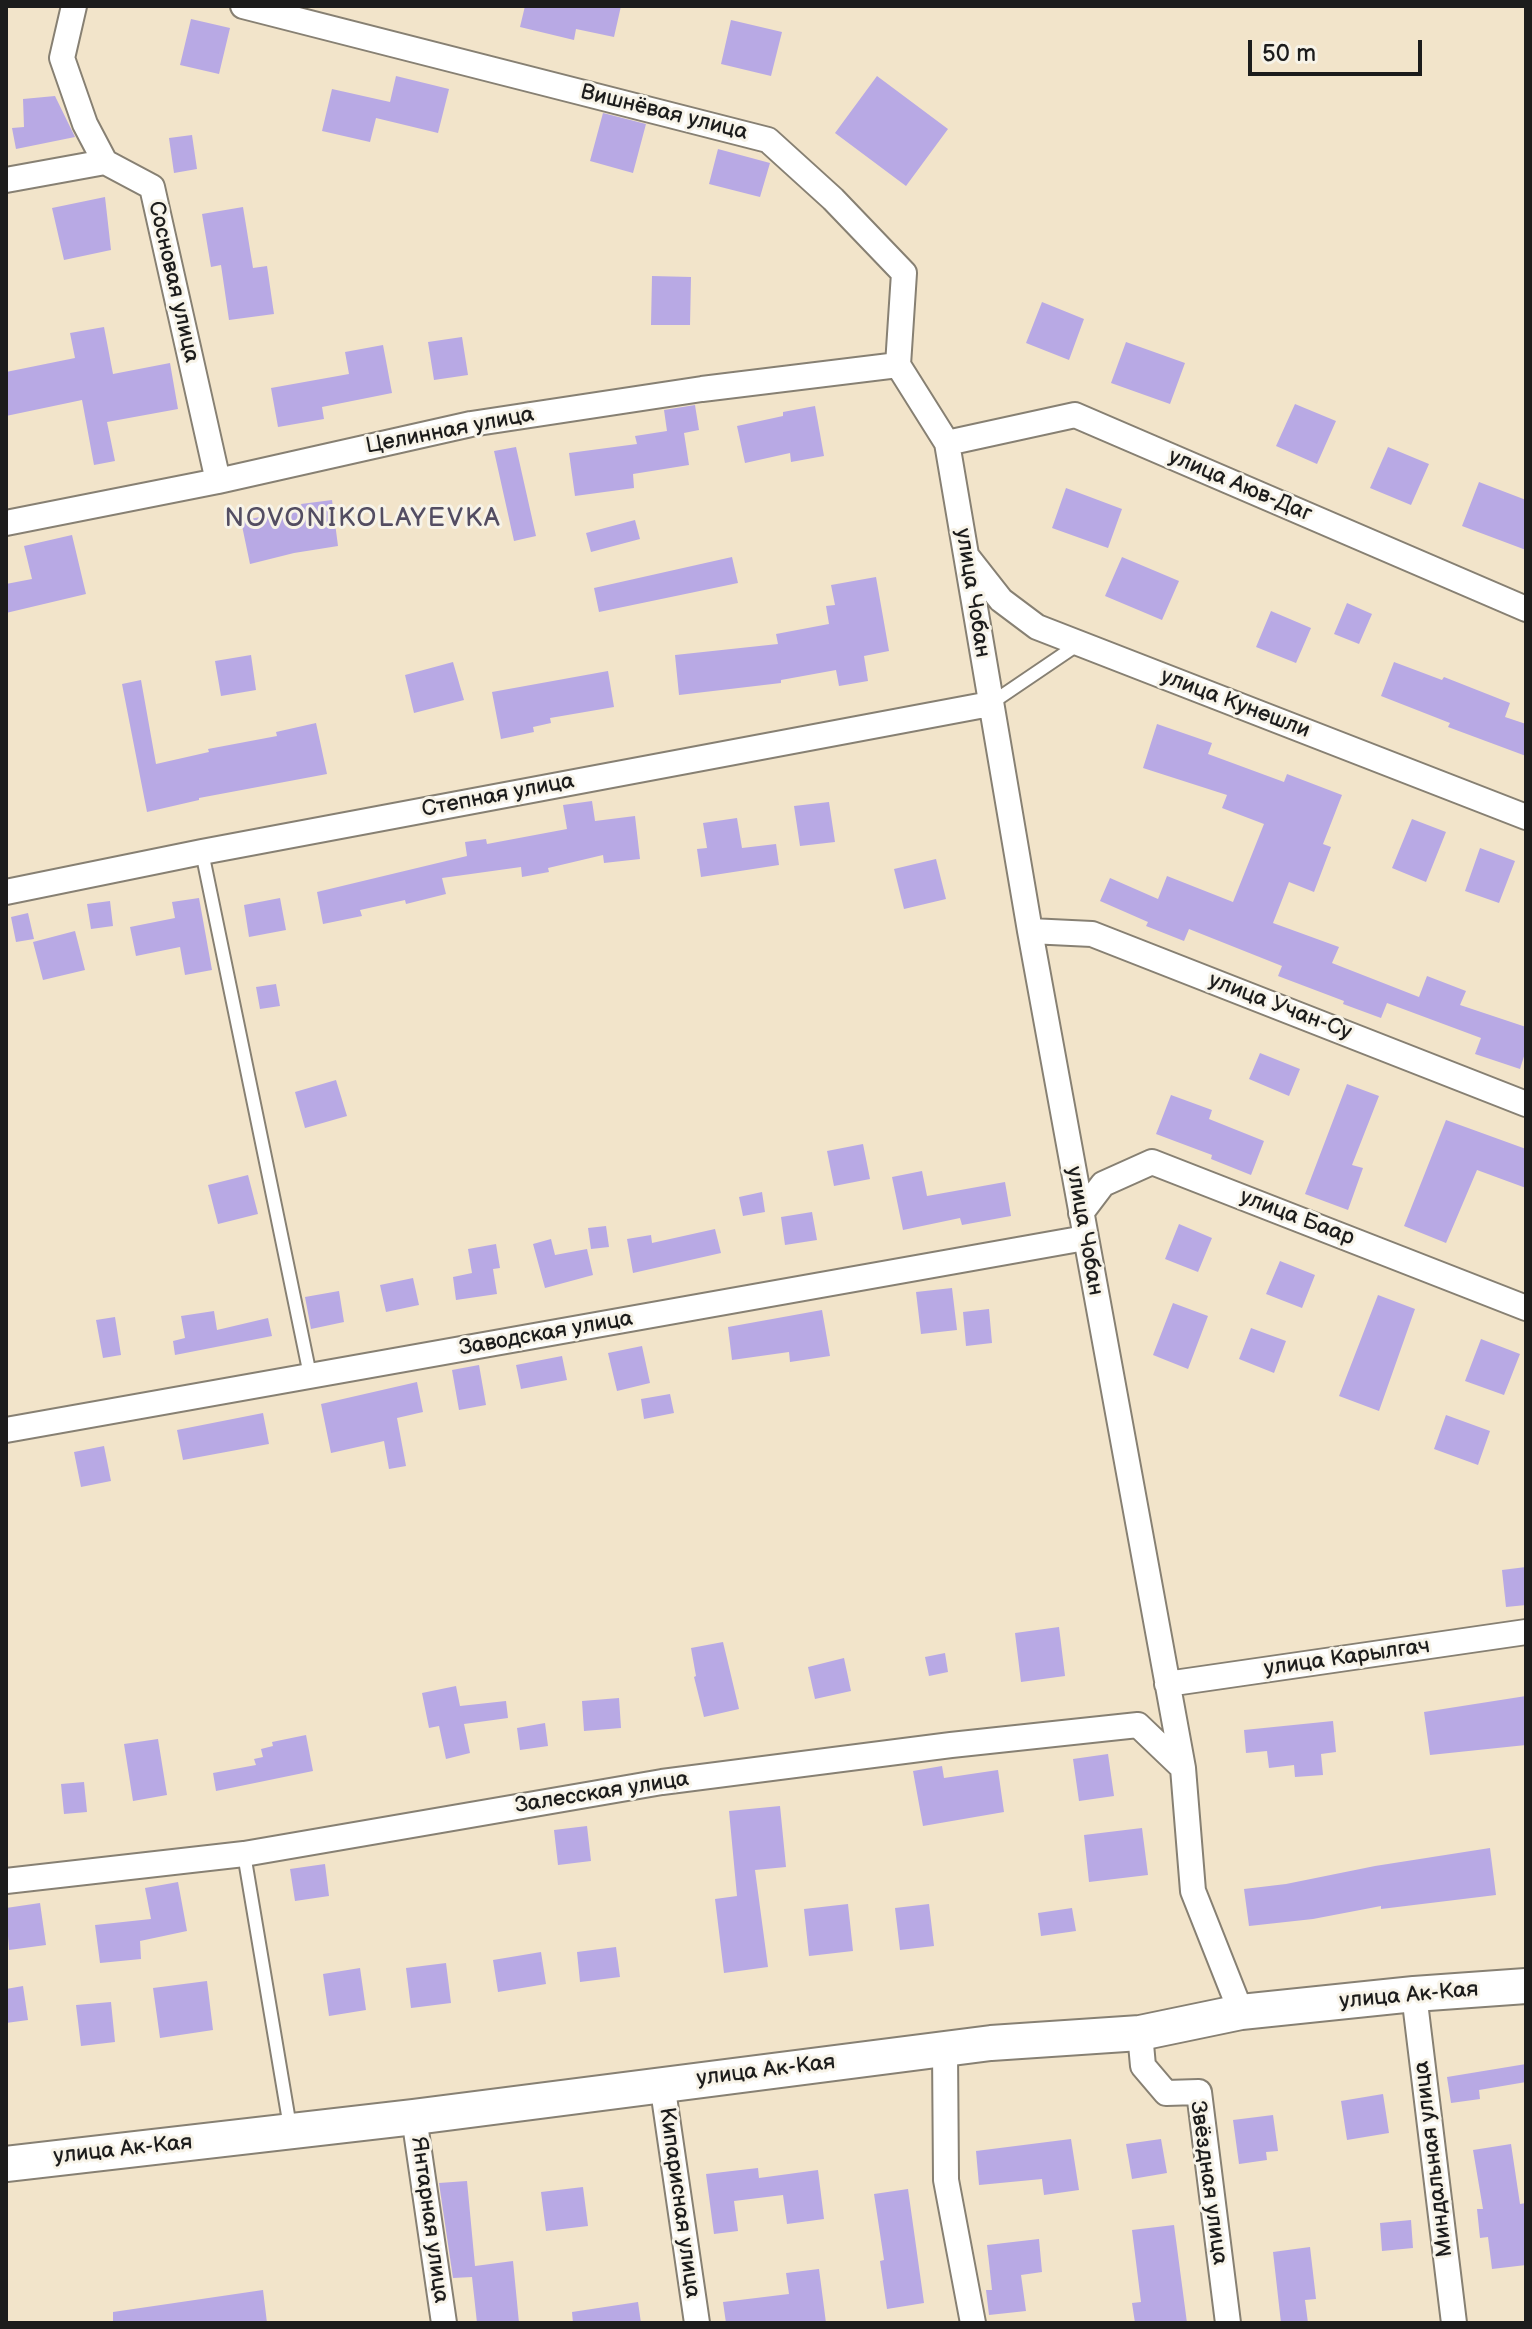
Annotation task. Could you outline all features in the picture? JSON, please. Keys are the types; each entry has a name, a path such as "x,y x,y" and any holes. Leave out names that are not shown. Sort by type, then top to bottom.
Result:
{"main road":[{"name":"улица Ак-Кая","path":"6,2164 414,2117 991,2043 1140,2033 1241,2012 1526,1986"}],"street":[{"path":"6,180 105,162 85,124 62,58 74,6"},
{"name":"Вишнёвая улица","path":"243,6 768,140 833,199 904,273 898,365"},
{"name":"Сосновая улица","path":"105,162 152,187 218,481"},
{"path":"898,365 947,443"},
{"name":"Целинная улица","path":"6,523 218,481 471,424 702,389 898,365"},
{"name":"улица Аюв-Даг","path":"947,443 1075,415 1526,609"},
{"name":"улица Чобан","path":"947,443 1030,931 1183,1768 1193,1891 1241,2012"},
{"name":"улица Кунешли","path":"967,556 1001,600 1037,627 1526,817"},
{"name":"Степная улица","path":"6,892 202,852 990,704"},
{"name":"улица Учан-Су","path":"1030,931 1092,934 1526,1104"},
{"name":"улица Баар","path":"1081,1213 1103,1184 1152,1162 1526,1308"},
{"name":"Заводская улица","path":"6,1430 1085,1238"},
{"name":"улица Карылгач","path":"1167,1684 1526,1632"},
{"name":"Залесская улица","path":"6,1881 244,1854 662,1782 1138,1725 1183,1768"},
{"name":"Миндальная улица","path":"1414,1994 1454,2323"},
{"name":"Звёздная улица","path":"1140,2033 1143,2066 1166,2093 1199,2092 1228,2323"},
{"path":"945,2050 946,2180 973,2323"},
{"name":"Кипарисная улица","path":"662,2083 697,2323"},
{"name":"Янтарная улица","path":"414,2117 444,2323"}],"lane":[{"path":"990,704 1080,643"},
{"path":"202,852 310,1375"},
{"path":"244,1854 290,2131"}],"building":[{"path":"525,6 621,6 614,37 576,29 574,40 520,27"},
{"path":"191,19 230,28 219,74 180,65"},
{"path":"731,20 782,32 771,76 721,64"},
{"path":"396,76 449,89 438,133 376,118 370,142 322,131 332,89 390,102"},
{"path":"877,76 948,129 906,186 835,133"},
{"path":"55,96 75,137 16,149 12,128 24,127 23,99"},
{"path":"603,113 646,124 633,173 590,161"},
{"path":"192,135 197,169 174,173 169,138"},
{"path":"718,149 770,163 760,197 709,184"},
{"path":"105,197 111,250 64,260 52,208"},
{"path":"243,207 253,268 267,266 274,314 229,320 221,265 211,267 202,214"},
{"path":"652,276 691,277 690,325 651,325"},
{"path":"1042,302 1084,319 1069,360 1026,343"},
{"path":"104,327 113,374 170,363 178,409 107,422 115,461 94,465 82,400 6,416 6,372 75,358 70,333"},
{"path":"462,337 468,375 434,380 428,342"},
{"path":"1126,342 1185,363 1170,404 1111,383"},
{"path":"383,345 392,393 322,407 324,419 278,427 271,388 349,374 345,352"},
{"path":"1295,404 1336,421 1317,464 1276,446"},
{"path":"695,405 699,430 684,433 689,465 633,474 634,488 575,496 569,453 637,444 635,436 667,431 664,410"},
{"path":"815,406 824,456 791,462 790,453 745,463 737,426"},
{"path":"516,447 536,536 514,541 494,451"},
{"path":"1388,447 1429,464 1411,505 1370,488"},
{"path":"1479,482 1526,500 1526,550 1462,526"},
{"path":"1066,488 1122,509 1108,548 1052,528"},
{"path":"332,500 338,546 250,564 241,521 302,508 301,504"},
{"path":"635,520 640,539 591,552 586,533"},
{"path":"72,535 86,594 6,613 6,584 32,579 24,546"},
{"path":"732,557 738,583 599,612 594,588"},
{"path":"1122,557 1179,581 1162,620 1105,596"},
{"path":"876,577 889,651 864,656 868,681 839,686 836,670 781,680 781,683 679,695 675,655 778,644 776,634 829,624 826,606 835,605 831,585"},
{"path":"1347,603 1372,614 1359,644 1334,634"},
{"path":"1271,611 1311,628 1296,663 1256,647"},
{"path":"251,655 256,690 221,696 215,661"},
{"path":"453,662 464,700 414,713 405,675"},
{"path":"1394,662 1442,680 1444,677 1510,703 1505,717 1526,724 1526,756 1448,727 1450,723 1381,696"},
{"path":"608,671 614,707 550,718 551,723 533,727 534,732 501,739 492,692"},
{"path":"141,680 156,764 209,752 208,749 277,736 276,732 316,723 327,774 199,798 147,812 122,684"},
{"path":"1157,724 1212,743 1208,754 1284,782 1287,774 1342,795 1323,844 1331,847 1314,892 1289,882 1273,923 1339,947 1332,963 1419,997 1427,976 1466,991 1460,1005 1526,1027 1526,1050 1520,1069 1475,1054 1481,1038 1387,1003 1381,1018 1278,976 1282,966 1189,929 1184,941 1146,926 1148,922 1100,901 1110,878 1158,899 1167,876 1233,902 1264,824 1222,808 1227,795 1143,768"},
{"path":"592,801 595,821 635,816 640,859 604,863 603,855 522,877 521,867 442,878 446,894 406,904 405,900 360,910 362,916 323,924 317,892 467,856 465,842 486,839 487,844 567,829 563,805"},
{"path":"829,802 835,842 800,846 794,806"},
{"path":"737,818 742,848 776,844 779,865 701,877 697,849 707,848 703,823"},
{"path":"1412,819 1446,832 1426,882 1392,868"},
{"path":"1480,848 1515,861 1499,903 1465,891"},
{"path":"936,859 946,899 904,909 894,869"},
{"path":"199,898 212,970 185,975 180,947 136,956 130,927 175,918 172,902"},
{"path":"280,898 286,930 249,937 244,905"},
{"path":"110,901 113,926 91,929 87,904"},
{"path":"28,913 34,939 16,942 11,917"},
{"path":"75,931 85,970 43,980 33,942"},
{"path":"276,984 280,1006 260,1009 256,987"},
{"path":"1260,1053 1300,1069 1289,1096 1249,1079"},
{"path":"336,1080 347,1116 305,1128 295,1092"},
{"path":"1347,1084 1379,1096 1352,1165 1363,1168 1348,1210 1305,1194"},
{"path":"1171,1095 1212,1110 1209,1119 1264,1141 1251,1175 1211,1159 1212,1155 1156,1134"},
{"path":"1446,1120 1526,1149 1526,1188 1477,1170 1446,1243 1404,1226"},
{"path":"863,1144 870,1179 834,1186 827,1151"},
{"path":"922,1171 927,1196 1005,1182 1011,1216 962,1225 960,1218 903,1230 892,1177"},
{"path":"248,1175 258,1214 218,1224 208,1185"},
{"path":"762,1192 765,1212 743,1216 739,1197"},
{"path":"812,1212 817,1240 785,1245 781,1217"},
{"path":"1179,1224 1212,1238 1198,1272 1165,1259"},
{"path":"606,1226 609,1247 591,1249 588,1228"},
{"path":"715,1229 721,1253 633,1273 627,1239 651,1235 652,1243"},
{"path":"551,1239 555,1255 587,1249 593,1275 545,1288 533,1244"},
{"path":"496,1244 500,1268 493,1269 497,1294 456,1300 453,1277 472,1273 468,1249"},
{"path":"1280,1261 1315,1275 1302,1308 1266,1294"},
{"path":"413,1278 419,1305 386,1312 380,1285"},
{"path":"952,1288 957,1330 921,1334 916,1292"},
{"path":"339,1291 344,1322 311,1329 305,1297"},
{"path":"1378,1295 1415,1309 1379,1411 1339,1396"},
{"path":"1173,1303 1208,1316 1188,1369 1153,1355"},
{"path":"989,1309 992,1343 966,1346 963,1312"},
{"path":"822,1310 830,1356 790,1362 789,1352 732,1360 728,1327"},
{"path":"214,1311 217,1330 268,1318 272,1336 175,1355 173,1341 185,1338 181,1316"},
{"path":"115,1317 121,1355 103,1358 96,1320"},
{"path":"1251,1328 1286,1341 1274,1373 1239,1359"},
{"path":"1481,1339 1520,1354 1504,1395 1465,1381"},
{"path":"642,1346 650,1383 617,1391 608,1353"},
{"path":"562,1356 567,1380 521,1389 516,1365"},
{"path":"479,1365 486,1405 459,1410 452,1370"},
{"path":"417,1382 423,1412 397,1418 406,1466 389,1469 384,1441 331,1453 321,1404"},
{"path":"670,1394 674,1413 644,1419 641,1399"},
{"path":"263,1413 269,1444 183,1460 177,1430"},
{"path":"1446,1415 1490,1431 1478,1465 1434,1449"},
{"path":"104,1446 111,1481 81,1487 74,1452"},
{"path":"1526,1567 1526,1605 1506,1607 1502,1570"},
{"path":"1059,1627 1065,1676 1021,1682 1015,1633"},
{"path":"723,1642 739,1709 704,1717 694,1677 691,1648"},
{"path":"945,1653 948,1672 929,1676 925,1657"},
{"path":"844,1658 851,1691 815,1699 808,1667"},
{"path":"456,1686 460,1706 506,1701 508,1718 464,1724 470,1753 446,1759 439,1726 429,1728 422,1693"},
{"path":"1526,1696 1526,1745 1430,1755 1424,1712"},
{"path":"619,1698 621,1728 584,1731 582,1701"},
{"path":"1333,1721 1336,1752 1321,1754 1323,1775 1295,1777 1294,1765 1269,1768 1267,1751 1246,1753 1244,1730"},
{"path":"545,1723 548,1746 520,1750 517,1728"},
{"path":"306,1735 313,1771 216,1791 213,1773 256,1765 254,1759 263,1757 261,1749 273,1746 272,1742"},
{"path":"158,1739 167,1795 133,1801 124,1744"},
{"path":"1108,1754 1114,1796 1079,1801 1073,1759"},
{"path":"942,1766 944,1778 998,1770 1004,1812 923,1826 913,1771"},
{"path":"84,1782 87,1812 64,1814 61,1784"},
{"path":"780,1806 786,1867 755,1870 768,1967 724,1973 715,1899 737,1896 729,1811"},
{"path":"587,1826 591,1861 558,1865 554,1830"},
{"path":"1142,1828 1148,1875 1089,1882 1084,1835"},
{"path":"1490,1848 1496,1895 1381,1909 1381,1906 1313,1919 1249,1926 1244,1889"},
{"path":"325,1864 329,1896 295,1901 290,1869"},
{"path":"178,1882 187,1931 140,1941 141,1959 100,1963 95,1925 151,1919 145,1888"},
{"path":"40,1903 46,1945 9,1950 6,1908"},
{"path":"848,1904 853,1951 809,1956 804,1909"},
{"path":"929,1904 934,1946 900,1950 895,1908"},
{"path":"1072,1908 1076,1931 1041,1936 1038,1913"},
{"path":"616,1947 620,1977 580,1982 577,1952"},
{"path":"541,1952 546,1984 498,1992 493,1960"},
{"path":"446,1963 451,2003 411,2008 406,1968"},
{"path":"360,1968 366,2010 329,2016 323,1974"},
{"path":"207,1981 213,2030 160,2038 153,1988"},
{"path":"23,1986 28,2020 6,2023 6,1989"},
{"path":"111,2002 115,2042 81,2046 76,2005"},
{"path":"1526,2064 1526,2082 1479,2090 1480,2099 1451,2103 1447,2077"},
{"path":"1383,2094 1389,2133 1347,2140 1341,2101"},
{"path":"1273,2115 1278,2151 1266,2152 1267,2160 1239,2164 1233,2120"},
{"path":"1071,2139 1079,2190 1044,2195 1042,2179 979,2185 976,2151"},
{"path":"1161,2139 1167,2173 1132,2179 1126,2144"},
{"path":"1511,2144 1520,2204 1526,2203 1526,2265 1492,2269 1488,2237 1480,2238 1477,2209 1483,2209 1473,2150"},
{"path":"758,2168 759,2178 818,2170 824,2219 787,2224 783,2195 734,2201 738,2231 714,2234 706,2174"},
{"path":"467,2181 475,2266 513,2261 519,2323 477,2323 472,2277 453,2278 439,2183"},
{"path":"583,2187 588,2226 546,2231 541,2192"},
{"path":"908,2189 924,2303 887,2309 880,2261 884,2260 874,2194"},
{"path":"1411,2220 1413,2248 1382,2251 1380,2223"},
{"path":"1174,2225 1187,2323 1135,2323 1132,2303 1141,2302 1132,2230"},
{"path":"1039,2239 1042,2272 1021,2275 1026,2311 989,2315 986,2290 992,2290 987,2245"},
{"path":"1310,2247 1316,2299 1305,2300 1308,2323 1281,2323 1273,2252"},
{"path":"819,2269 826,2323 726,2323 723,2302 789,2294 786,2273"},
{"path":"263,2290 267,2323 113,2323 113,2312"},
{"path":"638,2302 641,2323 573,2323 572,2312"}],"district":[{"name":"NOVONIKOLAYEVKA","path":"363,519"}]}
